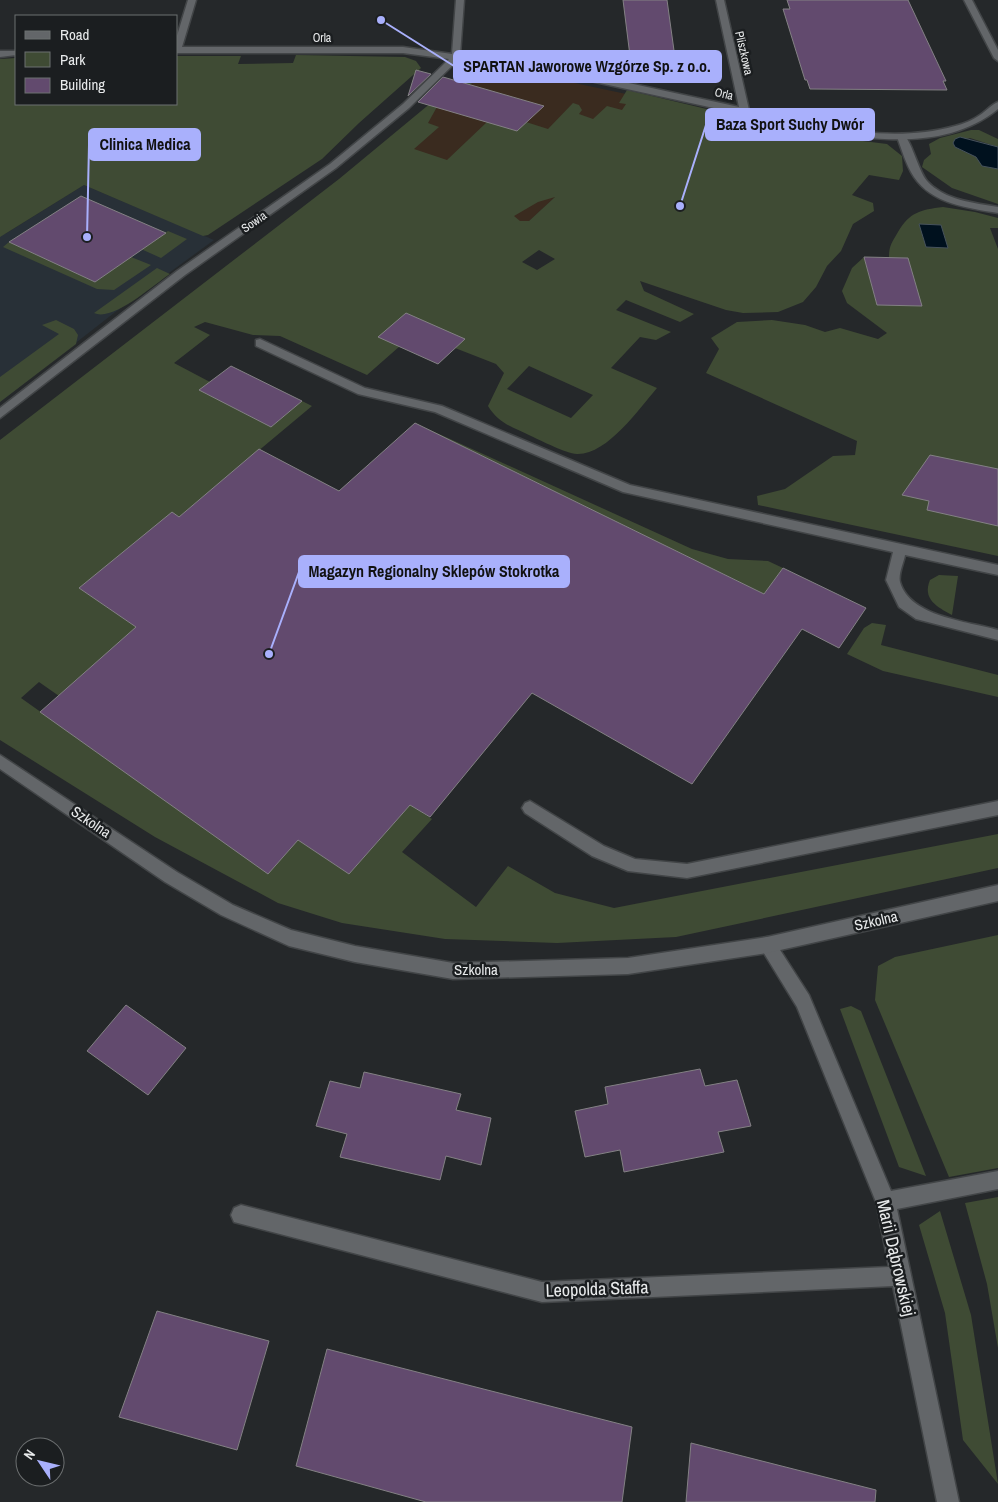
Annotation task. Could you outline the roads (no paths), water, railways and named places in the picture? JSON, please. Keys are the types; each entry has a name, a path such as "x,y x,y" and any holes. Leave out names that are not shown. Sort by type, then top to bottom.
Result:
{"street":[{"path":"178,47 192,0"},
{"path":"456,57 460,0"},
{"name":"Pliszkowa","path":"720,0 745,112"},
{"path":"968,0 998,58"},
{"name":"Orla","path":"178,50 403,50 456,57 504,59 862,136 902,137 937,133 967,125 991,112 998,105"},
{"path":"0,54 15,53"},
{"name":"Sowia","path":"0,414 181,273 333,166 406,106 456,57"},
{"path":"902,137 918,177 934,191 952,199 998,210"},
{"path":"260,343 362,391 438,409 627,489 998,570"},
{"path":"900,548 894,580 904,603 921,615 998,635"},
{"name":"Szkolna","path":"0,762 171,877 227,910 290,938 354,954 453,971 628,966 767,945 998,894"},
{"path":"530,808 598,851 634,866 687,871 998,808"},
{"name":"Marii Dąbrowskiej","path":"767,945 803,1002 886,1202 948,1502"},
{"path":"886,1202 998,1180"},
{"name":"Leopolda Staffa","path":"241,1215 542,1292 902,1276"}],"water":[{"path":"960,137 998,147 998,169 982,166 976,157 955,147 953,143 955,139"},
{"path":"919,224 941,225 948,248 926,247"}],"place":[{"name":"SPARTAN Jaworowe Wzgórze Sp. z o.o.","path":"381,20"},
{"name":"Baza Sport Suchy Dwór","path":"680,206"},
{"name":"Clinica Medica","path":"87,237"},
{"name":"Magazyn Regionalny Sklepów Stokrotka","path":"269,654"}]}
